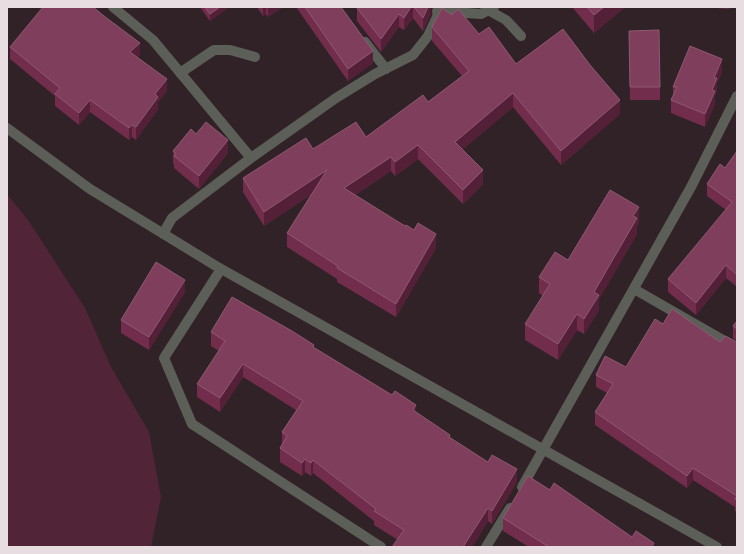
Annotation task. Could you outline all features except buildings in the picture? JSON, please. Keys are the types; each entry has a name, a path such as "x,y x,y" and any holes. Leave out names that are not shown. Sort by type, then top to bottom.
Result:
{"street":[{"path":"114,7 153,40 251,158"},
{"path":"163,234 172,218 251,158 336,98 413,55 428,36 437,17 437,9 481,14 491,9 506,20 521,36"},
{"path":"358,32 386,69"},
{"path":"180,73 214,50 230,50 255,57"},
{"path":"486,547 544,449 634,288 694,180 737,96"},
{"path":"7,128 90,188 221,269 717,547"},
{"path":"221,269 164,358 192,424 378,546"},
{"path":"634,288 737,348"}],"shaded area":[{"path":"7,194 28,220 85,308 111,367 149,432 161,497 151,547 7,547"}]}
